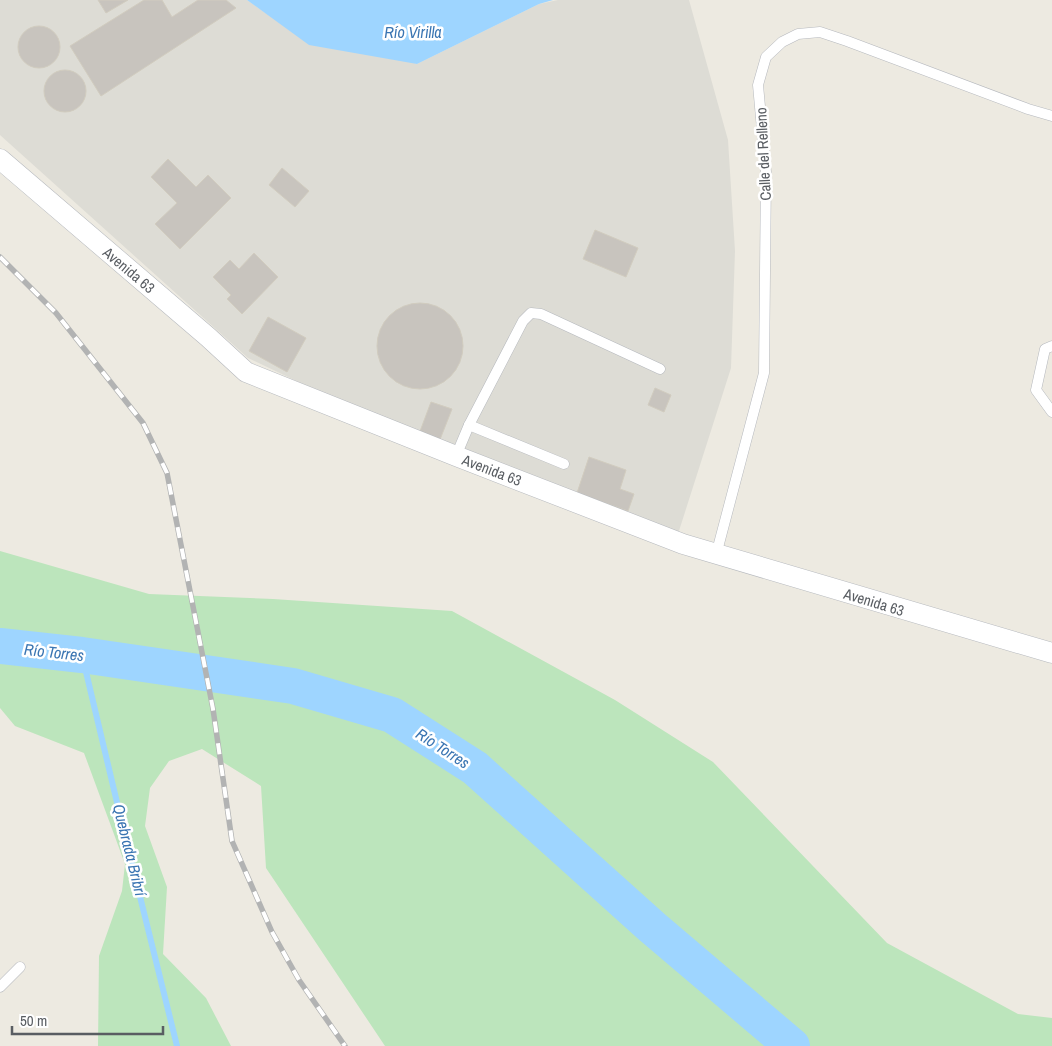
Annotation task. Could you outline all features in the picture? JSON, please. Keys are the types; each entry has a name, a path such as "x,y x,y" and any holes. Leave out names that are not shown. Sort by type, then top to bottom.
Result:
{"street":[{"name":"Avenida 63","path":"0,159 201,330 246,372 683,544 1052,653"}],"lane":[{"name":"Calle del Relleno","path":"716,555 764,373 766,172 758,84 766,57 782,42 798,34 820,32 1028,109 1052,116"},
{"path":"456,456 469,425 523,321 531,313 541,314 660,370"},
{"path":"1052,346 1045,349 1036,390 1052,412"},
{"path":"469,425 564,464"},
{"path":"0,987 20,967"}],"shaded area":[{"path":"0,0 247,0 264,12 417,64 539,4 558,0 689,0 728,140 735,251 731,368 678,534 330,397 248,358 0,135"}],"green space":[{"path":"0,551 149,594 273,599 452,611 615,700 713,762 887,943 1018,1014 1052,1018 1052,1046 385,1046 266,868 261,786 202,749 169,761 150,788 145,826 167,887 163,954 206,998 231,1046 98,1046 99,956 122,891 125,864 84,753 15,726 0,708"}],"water":[{"name":"Río Virilla","path":"247,0 553,0 539,4 417,64 309,45"}],"building":[{"path":"98,0 128,0 106,13"},
{"path":"144,0 162,0 172,17 198,0 226,0 236,8 101,96 70,46"},
{"path":"43,26 51,29 57,35 60,47 57,59 51,65 35,68 27,65 21,59 18,43 21,35 27,29"},
{"path":"69,70 77,73 83,79 86,91 83,103 77,109 61,112 53,109 47,103 44,87 47,79 53,73"},
{"path":"168,159 196,187 208,175 231,198 180,249 155,224 177,203 151,177"},
{"path":"282,168 309,191 295,207 269,185"},
{"path":"595,230 638,248 626,277 583,259"},
{"path":"254,253 278,277 242,314 227,299 231,295 213,277 230,260 239,269"},
{"path":"412,303 428,303 437,306 451,315 460,329 463,346 460,363 451,377 437,386 428,389 412,389 396,382 384,370 377,354 377,338 384,322 396,310"},
{"path":"268,317 306,338 287,372 249,351"},
{"path":"655,388 671,395 664,412 648,405"},
{"path":"431,402 452,409 439,442 419,434"},
{"path":"589,457 626,470 620,489 634,494 628,511 577,493"}],"waterway":[{"name":"Río Torres","path":"0,646 82,655 293,686 392,715 475,768 652,927 792,1046"},
{"name":"Quebrada Bribrí","path":"82,655 177,1046"}],"railway":[{"path":"0,257 56,313 143,423 167,473 213,709 232,841 272,932 299,980 345,1046"}]}
